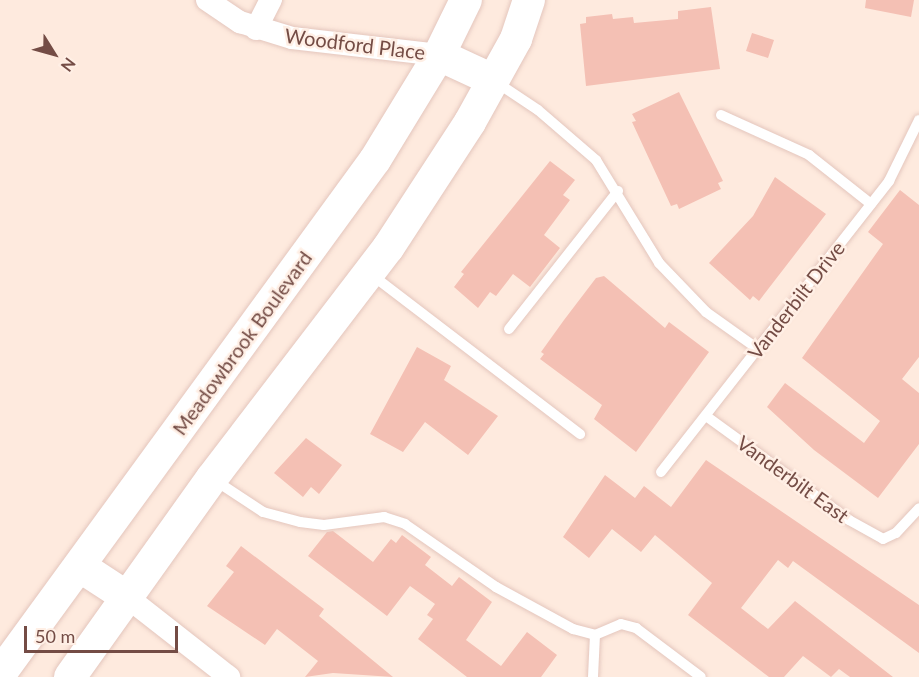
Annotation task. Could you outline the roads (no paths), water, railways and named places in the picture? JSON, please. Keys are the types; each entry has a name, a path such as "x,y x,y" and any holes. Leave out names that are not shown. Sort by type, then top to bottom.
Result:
{"main road":[{"name":"Meadowbrook Boulevard","path":"0,674 81,567 375,160 439,55 466,0"},
{"path":"70,677 212,478 369,273 493,80 516,39 529,0"},
{"path":"439,55 493,80"},
{"path":"81,567 127,597"}],"street":[{"name":"Woodford Place","path":"207,0 256,29 332,45 439,55"},
{"path":"256,29 271,0"},
{"path":"127,597 229,677"}],"lane":[{"path":"493,80 538,110 596,159 618,191 659,263 706,312 758,349"},
{"path":"721,115 809,155 871,204"},
{"name":"Vanderbilt Drive","path":"661,472 889,181 919,120"},
{"path":"509,329 618,191"},
{"path":"369,273 580,434"},
{"name":"Vanderbilt East","path":"706,416 849,520 884,539 896,533 919,508"},
{"path":"212,478 263,512 300,522 324,525 384,517 405,524 496,587 573,629 595,635 621,624 636,628 701,677"},
{"path":"593,677 595,635"}]}
